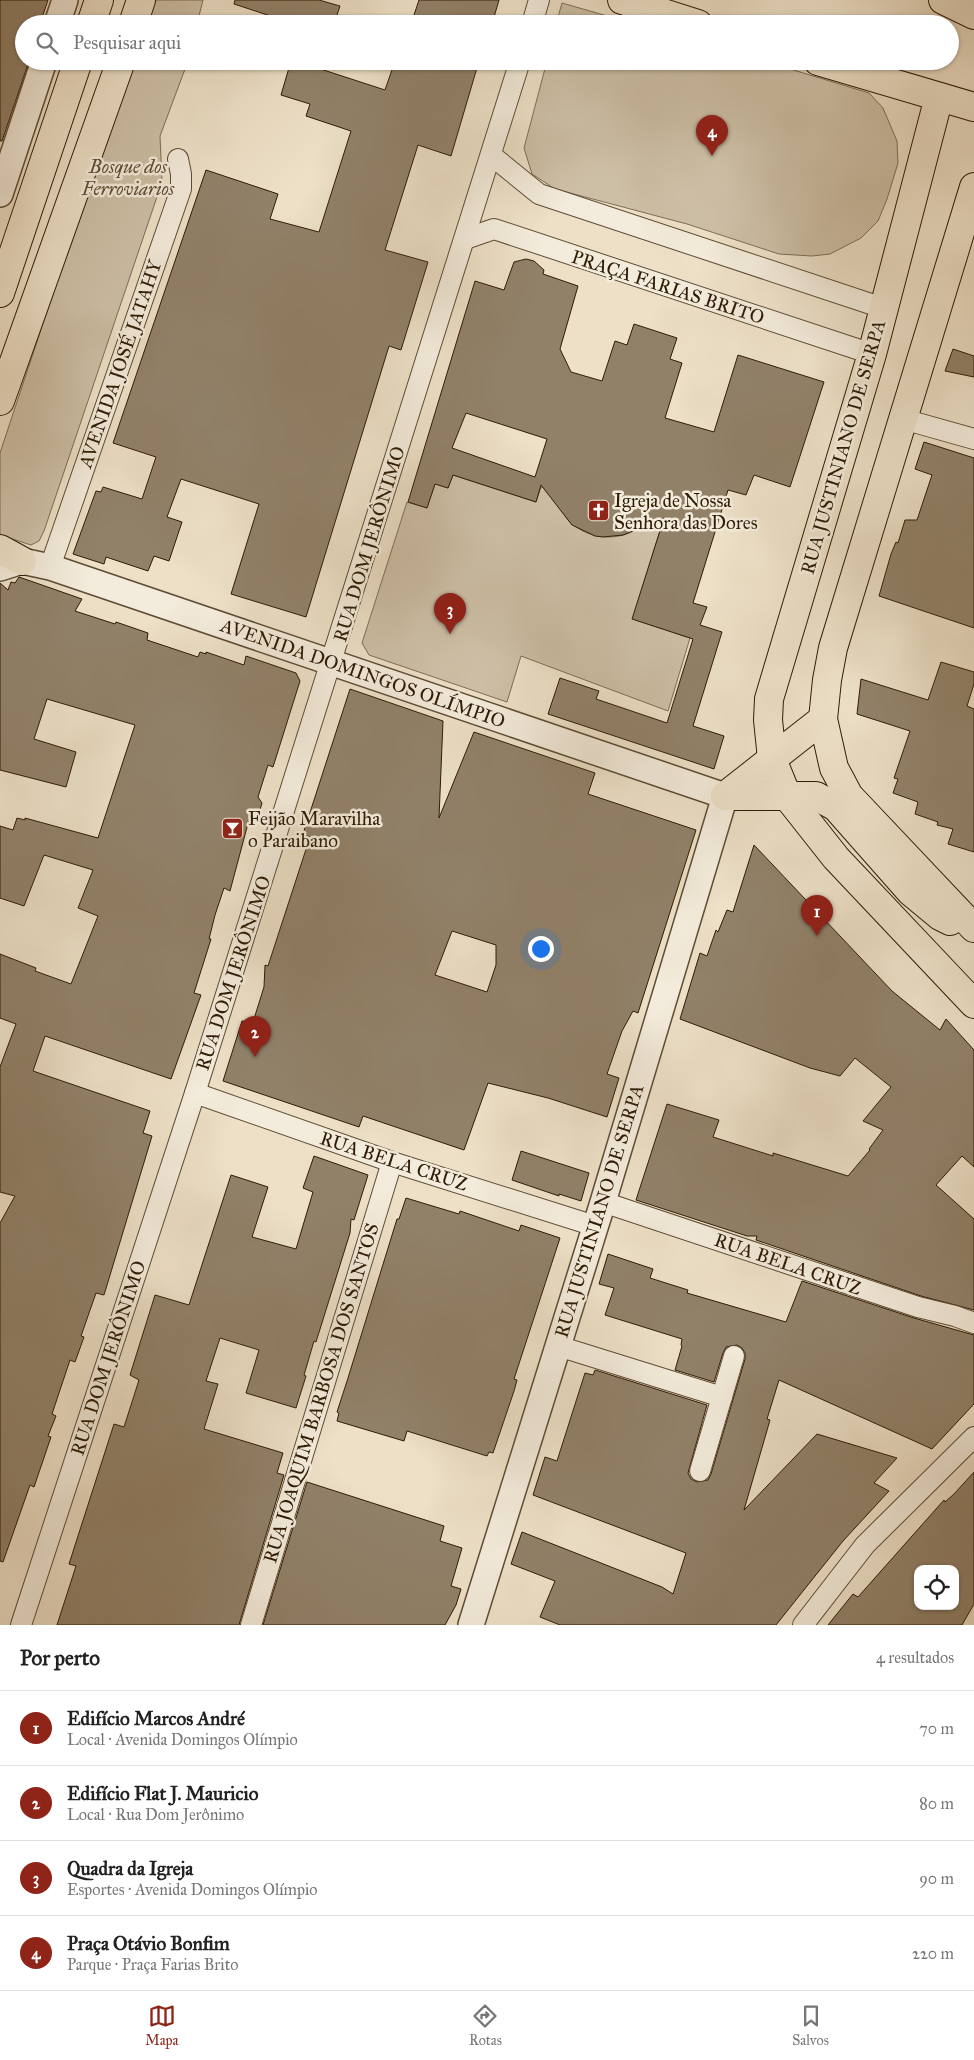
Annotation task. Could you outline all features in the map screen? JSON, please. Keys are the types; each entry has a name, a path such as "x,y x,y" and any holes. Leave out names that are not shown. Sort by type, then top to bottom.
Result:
{"main road":[{"path":"94,15 99,0"},
{"path":"136,15 141,0"},
{"path":"622,0 670,15"},
{"path":"943,0 972,16"},
{"path":"0,293 75,70"},
{"path":"0,401 118,70"},
{"path":"848,70 974,107"},
{"name":"RUA JUSTINIANO DE SERPA","path":"787,796 772,759 768,720 769,699 872,354 939,97"},
{"path":"974,187 832,648 823,719 834,768 849,796 974,930"},
{"path":"726,796 823,719"},
{"path":"726,796 816,796 836,807 911,892 940,916 974,930"},
{"path":"787,796 836,858 974,1004"}],"street":[{"path":"60,15 65,0"},
{"path":"535,15 539,0"},
{"path":"2,183 41,70"},
{"name":"RUA DOM JERÔNIMO","path":"21,1625 195,1093 517,70"},
{"path":"491,154 539,194 884,308"},
{"name":"AVENIDA JOSÉ JATAHY","path":"50,568 181,189 178,159"},
{"name":"PRAÇA FARIAS BRITO","path":"464,239 494,229 872,354"},
{"path":"903,418 974,439"},
{"name":"AVENIDA DOMINGOS OLÍMPIO","path":"7,559 50,568 726,796"},
{"name":"RUA JUSTINIANO DE SERPA","path":"471,1625 603,1202 726,796"},
{"name":"RUA BELA CRUZ","path":"195,1093 392,1162 595,1226"},
{"name":"RUA JOAQUIM BARBOSA DOS SANTOS","path":"251,1625 392,1162"},
{"name":"RUA BELA CRUZ","path":"603,1202 918,1308 955,1316 974,1323"},
{"path":"558,1346 722,1398"},
{"path":"700,1471 734,1356"},
{"path":"803,1625 865,1545 974,1437"}],"green space":[{"path":"156,0 203,0 199,15 150,15"},
{"path":"562,3 604,15 559,15"},
{"name":"Bosque dos Ferroviarios","path":"130,70 185,70 160,136 162,182 44,531 39,541 31,545 0,535 0,453 112,116"},
{"path":"545,70 794,70 869,93 883,108 897,141 898,163 878,221 861,238 830,254 812,256 779,254 687,224 555,189 532,174 524,148"},
{"path":"453,475 536,502 541,487 554,490 565,516 572,524 581,530 602,537 624,535 643,525 660,531 633,619 690,638 668,711 521,656 507,702 369,655 362,643 407,502 427,508 435,484 448,488"}],"building":[{"path":"0,0 48,0 43,15 15,15 15,70 26,70 2,141 0,141"},
{"path":"235,0 319,0 340,6 337,15 268,15 234,4"},
{"path":"419,0 499,0 495,15 414,15"},
{"path":"288,70 324,70 385,90 392,70 476,70 451,156 418,145 385,250 428,262 401,350 389,346 306,617 231,594 259,504 181,479 167,517 182,522 169,561 154,556 148,571 106,557 104,564 73,554 96,491 101,492 103,487 142,499 156,457 113,443 206,170 278,194 270,219 319,232 351,131 306,116 310,104 281,95"},
{"path":"526,259 534,261 544,270 543,274 578,286 560,349 571,372 602,381 615,341 627,345 634,324 677,338 670,359 682,363 665,418 714,432 738,355 824,382 790,487 754,475 746,495 728,490 693,603 707,607 700,625 722,632 693,726 724,736 714,769 548,714 560,678 599,691 596,699 667,723 693,639 632,619 664,518 623,535 595,536 572,525 541,485 536,502 453,475 448,488 435,484 427,508 408,502 475,281 504,290 514,262","holes":["466,413 547,439 535,477 452,448"]},
{"path":"953,349 974,356 974,377 945,371"},
{"path":"924,442 974,458 974,628 879,596 891,554 896,542 898,543 905,520 917,520 932,475 915,469"},
{"path":"19,577 82,599 75,611 148,633 147,640 198,657 200,652 206,654 206,652 244,665 246,656 296,673 300,681 273,767 268,765 258,797 262,803 257,820 250,816 230,891 224,888 215,915 209,939 211,939 194,993 201,995 171,1079 45,1036 33,1071 150,1111 143,1133 152,1136 104,1295 96,1293 81,1336 84,1337 75,1362 70,1360 52,1414 56,1416 48,1436 51,1437 34,1487 30,1485 3,1562 0,1561 0,1223 15,1196 0,1192 0,1067 16,1024 0,1018 0,954 36,968 35,971 71,984 98,916 78,908 93,870 44,855 24,906 0,898 0,826 13,830 17,818 25,820 25,818 98,838 135,725 47,699 34,739 76,752 66,787 0,770 0,583 8,590 11,582 15,583"},
{"path":"941,662 974,672 974,684 967,706 974,709 974,852 948,844 953,829 937,825 938,822 915,814 918,802 893,793 898,779 894,778 910,731 857,714 861,679 928,700"},
{"path":"350,689 443,721 439,818 474,732 595,773 588,794 696,830 638,1013 633,1011 622,1031 607,1074 619,1078 607,1117 548,1098 488,1083 464,1150 363,1116 359,1127 223,1081 242,1021 253,1022 264,987 265,965 268,966 310,837 303,834","holes":["452,931 496,945 496,965 487,992 435,975"]},
{"path":"754,845 892,991 940,1030 946,1019 974,1050 974,1167 962,1156 936,1185 974,1219 974,1310 921,1296 756,1240 757,1236 747,1236 636,1200 667,1104 719,1120 713,1137 773,1156 773,1153 848,1176 870,1150 883,1130 863,1121 891,1087 855,1058 840,1076 810,1068 680,1019 700,953 707,956 716,930 718,932 727,910 733,912"},
{"path":"521,1151 589,1173 581,1201 559,1194 559,1196 512,1180"},
{"path":"314,1156 368,1175 354,1220 351,1219 350,1233 316,1342 314,1341 296,1408 246,1393 259,1350 220,1338 206,1381 218,1384 204,1429 283,1453 277,1473 284,1475 239,1625 57,1625 76,1566 69,1564 114,1424 124,1427 139,1380 130,1375 155,1295 189,1305 231,1175 268,1187 252,1237 296,1249 313,1192 303,1188"},
{"path":"406,1198 459,1214 460,1211 519,1231 521,1225 560,1238 514,1379 517,1380 514,1391 493,1453 489,1452 487,1456 407,1431 404,1441 337,1421 339,1413 337,1412 397,1219 399,1219"},
{"path":"608,1254 653,1269 650,1278 688,1290 687,1293 786,1322 802,1281 914,1318 974,1335 974,1404 932,1449 779,1380 767,1419 770,1420 744,1510 817,1434 897,1458 874,1483 889,1491 843,1541 776,1625 560,1625 540,1617 555,1581 511,1564 522,1532 662,1587 673,1594 686,1553 533,1495 545,1457 557,1461 585,1373 593,1375 595,1370 707,1405 688,1473 691,1479 697,1482 708,1480 711,1474 745,1359 745,1353 737,1345 726,1347 714,1382 675,1370 682,1346 682,1339 605,1315 614,1288 599,1284"},
{"path":"974,1472 974,1604 962,1625 828,1625 853,1594 858,1597 944,1500 945,1502"},
{"path":"307,1482 444,1526 440,1541 462,1548 451,1586 461,1589 456,1605 445,1625 263,1625"}],"place":[{"name":"Praça Otávio Bonfim","path":"712,156"},
{"name":"Igreja de Nossa Senhora das Dores","path":"598,511"},
{"name":"Quadra da Igreja","path":"450,634"},
{"name":"Feijão Maravilha o Paraibano","path":"232,829"},
{"name":"Edifício Marcos André","path":"817,936"},
{"name":"Edifício Flat J. Mauricio","path":"255,1057"}]}
